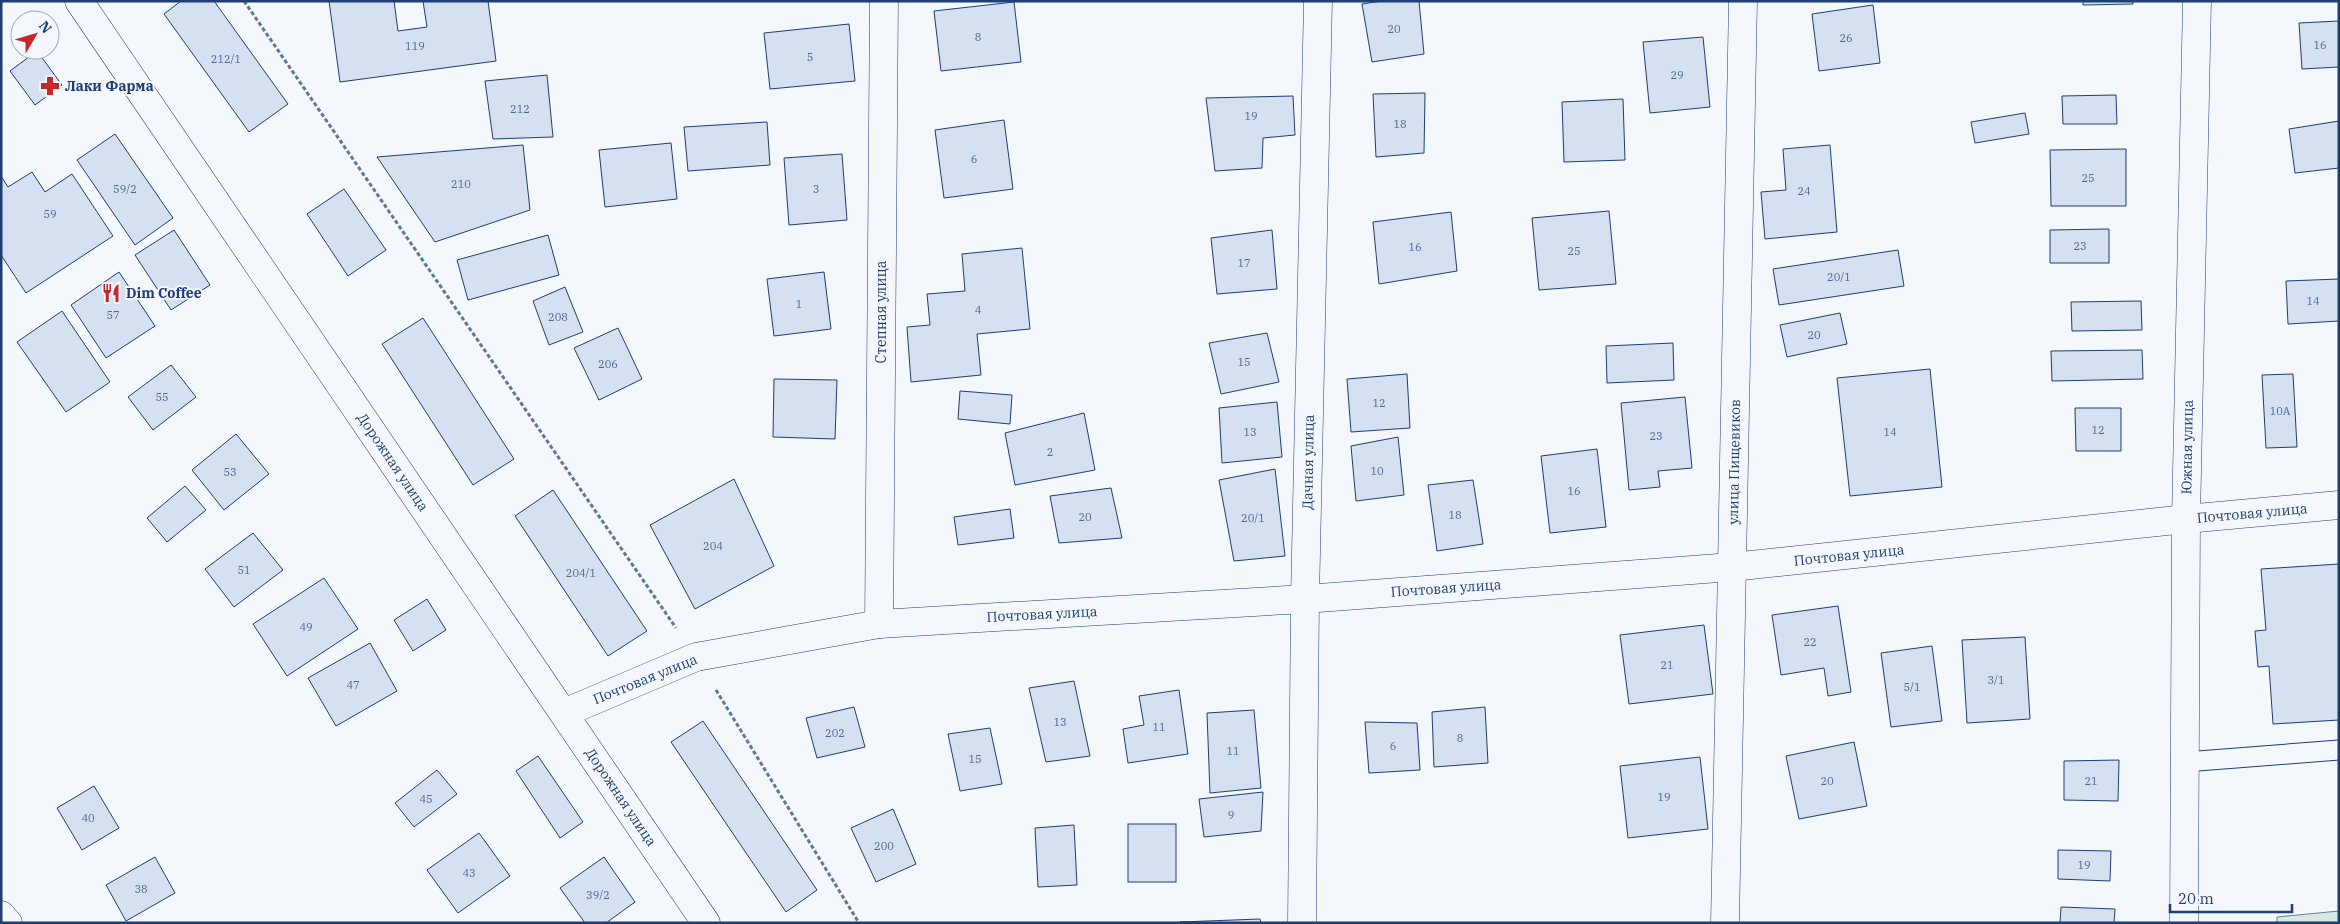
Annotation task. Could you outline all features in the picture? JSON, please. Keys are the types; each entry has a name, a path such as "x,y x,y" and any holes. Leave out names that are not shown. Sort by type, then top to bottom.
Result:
{"street":[{"name":"Дорожная улица","path":"79,1 706,923"},
{"name":"Степная улица","path":"878,624 884,1"},
{"name":"Дачная улица","path":"1302,923 1305,598 1318,1"},
{"name":"улица Пищевиков","path":"1725,923 1743,1"},
{"name":"Южная улица","path":"2184,923 2186,519 2197,1"},
{"name":"Почтовая улица","path":"564,712 696,657 878,624 1305,598 1732,568 2186,519 2339,506"},
{"path":"1,915 8,923"}],"lane":[{"path":"2185,762 2339,750"}],"path":[{"path":"244,1 696,657 859,923"}],"shaded area":[{"path":"2339,911 2339,923 2277,923 2277,917"}],"building":[{"path":"181,1 214,1 288,104 249,132 164,14"},
{"path":"329,1 394,1 398,31 427,27 423,1 488,1 496,61 340,82"},
{"path":"1382,1 1419,1 1424,54 1372,62 1362,4"},
{"path":"2083,1 2133,1 2133,4 2083,5"},
{"path":"1014,2 1021,62 941,71 934,11"},
{"path":"1873,5 1880,63 1819,71 1812,14"},
{"path":"2339,21 2339,67 2302,69 2299,23"},
{"path":"849,24 855,81 770,89 764,33"},
{"path":"1703,37 1710,107 1650,113 1643,42"},
{"path":"25,60 44,60 62,85 35,105 10,71"},
{"path":"547,75 553,137 493,139 485,81"},
{"path":"1425,93 1424,153 1376,157 1373,94"},
{"path":"2116,95 2117,124 2063,124 2062,96"},
{"path":"1293,96 1295,135 1263,138 1262,168 1215,171 1206,98"},
{"path":"1623,99 1625,160 1564,162 1562,102"},
{"path":"2025,113 2029,134 1975,143 1971,122"},
{"path":"1004,120 1013,189 944,198 935,130"},
{"path":"2339,121 2339,168 2295,173 2289,129"},
{"path":"767,122 770,165 688,171 684,127"},
{"path":"115,134 173,218 135,245 77,160"},
{"path":"671,143 677,199 605,207 599,150"},
{"path":"523,145 530,210 435,242 377,157"},
{"path":"1830,145 1837,232 1765,239 1761,192 1786,190 1783,149"},
{"path":"2126,149 2126,206 2051,206 2050,150"},
{"path":"842,154 847,220 789,225 784,158"},
{"path":"32,172 45,192 72,174 113,236 26,293 1,255 1,176 8,187"},
{"path":"344,189 386,250 348,276 307,214"},
{"path":"1609,211 1616,284 1539,290 1532,218"},
{"path":"1451,212 1457,271 1379,284 1373,222"},
{"path":"2109,229 2109,263 2050,263 2050,230"},
{"path":"174,230 210,285 171,310 135,255"},
{"path":"1272,230 1277,289 1217,294 1211,238"},
{"path":"548,235 559,275 468,300 457,260"},
{"path":"1022,248 1030,329 977,334 981,375 911,382 907,327 930,325 927,294 965,291 962,254"},
{"path":"1898,250 1904,286 1779,305 1773,269"},
{"path":"119,272 155,326 106,358 71,305"},
{"path":"824,272 831,329 774,336 767,279"},
{"path":"2339,279 2339,321 2288,324 2286,281"},
{"path":"565,287 583,332 549,345 533,301"},
{"path":"2141,301 2142,330 2072,331 2071,302"},
{"path":"62,311 110,382 66,412 17,342"},
{"path":"1840,313 1847,344 1787,357 1780,325"},
{"path":"423,318 514,459 473,485 382,344"},
{"path":"618,328 642,379 599,400 574,348"},
{"path":"1267,333 1279,382 1221,394 1209,343"},
{"path":"1673,343 1674,380 1607,383 1606,346"},
{"path":"2142,350 2143,379 2052,381 2051,351"},
{"path":"171,365 196,397 153,430 128,397"},
{"path":"1930,369 1942,487 1850,496 1837,378"},
{"path":"1407,374 1410,428 1351,432 1347,379"},
{"path":"2293,374 2297,447 2266,448 2262,375"},
{"path":"774,379 837,380 835,439 773,437"},
{"path":"960,391 1012,395 1010,424 958,419"},
{"path":"1685,397 1692,468 1658,471 1660,487 1629,490 1621,403"},
{"path":"1277,402 1282,457 1222,463 1219,408"},
{"path":"2075,408 2121,408 2121,451 2076,451"},
{"path":"1084,413 1095,470 1015,485 1005,433"},
{"path":"236,434 269,474 224,510 192,470"},
{"path":"1398,437 1404,495 1356,501 1351,446"},
{"path":"1597,449 1606,527 1550,533 1541,456"},
{"path":"1275,469 1285,556 1234,561 1219,480"},
{"path":"734,479 774,566 695,609 650,525"},
{"path":"1473,480 1483,544 1437,551 1428,485"},
{"path":"185,486 206,510 167,542 147,518"},
{"path":"1111,488 1122,538 1059,543 1050,496"},
{"path":"553,490 647,631 608,656 515,516"},
{"path":"1010,509 1014,538 958,545 954,517"},
{"path":"253,533 283,570 234,607 205,569"},
{"path":"2339,564 2339,720 2273,724 2269,666 2258,667 2255,631 2266,630 2261,569"},
{"path":"324,578 358,629 287,676 253,624"},
{"path":"427,599 446,630 413,651 394,620"},
{"path":"1838,606 1851,692 1828,696 1824,668 1781,675 1772,615"},
{"path":"1704,625 1713,694 1629,704 1620,635"},
{"path":"2025,637 2030,719 1967,723 1962,640"},
{"path":"370,643 397,691 336,726 308,678"},
{"path":"1932,646 1942,721 1891,727 1881,653"},
{"path":"1074,681 1090,756 1046,762 1029,688"},
{"path":"1179,690 1188,754 1128,763 1123,729 1144,725 1139,696"},
{"path":"854,707 865,747 817,758 806,718"},
{"path":"1485,707 1488,763 1434,767 1432,712"},
{"path":"1254,710 1261,788 1210,793 1207,713"},
{"path":"703,721 817,890 786,912 671,742"},
{"path":"1365,722 1417,723 1420,770 1369,773"},
{"path":"990,728 1002,784 960,791 948,734"},
{"path":"1854,742 1867,806 1799,819 1786,756"},
{"path":"538,756 583,822 560,838 516,771"},
{"path":"1700,757 1708,829 1628,838 1620,766"},
{"path":"2119,760 2118,801 2064,800 2064,761"},
{"path":"437,770 457,794 414,827 395,803"},
{"path":"94,786 119,828 82,850 57,808"},
{"path":"1263,792 1261,831 1204,837 1199,799"},
{"path":"893,809 916,864 876,882 851,828"},
{"path":"1128,824 1176,824 1176,882 1128,882"},
{"path":"1074,825 1077,885 1038,887 1035,828"},
{"path":"479,833 510,876 458,913 427,870"},
{"path":"2058,850 2111,851 2110,881 2058,879"},
{"path":"155,857 175,893 126,921 106,885"},
{"path":"604,857 635,902 606,923 585,923 560,888"},
{"path":"2061,907 2115,909 2114,923 2060,923"},
{"path":"1260,919 1261,923 1180,922"}],"place":[{"name":"Лаки Фарма","path":"50,86"},
{"name":"Dim Coffee","path":"111,293"}]}
